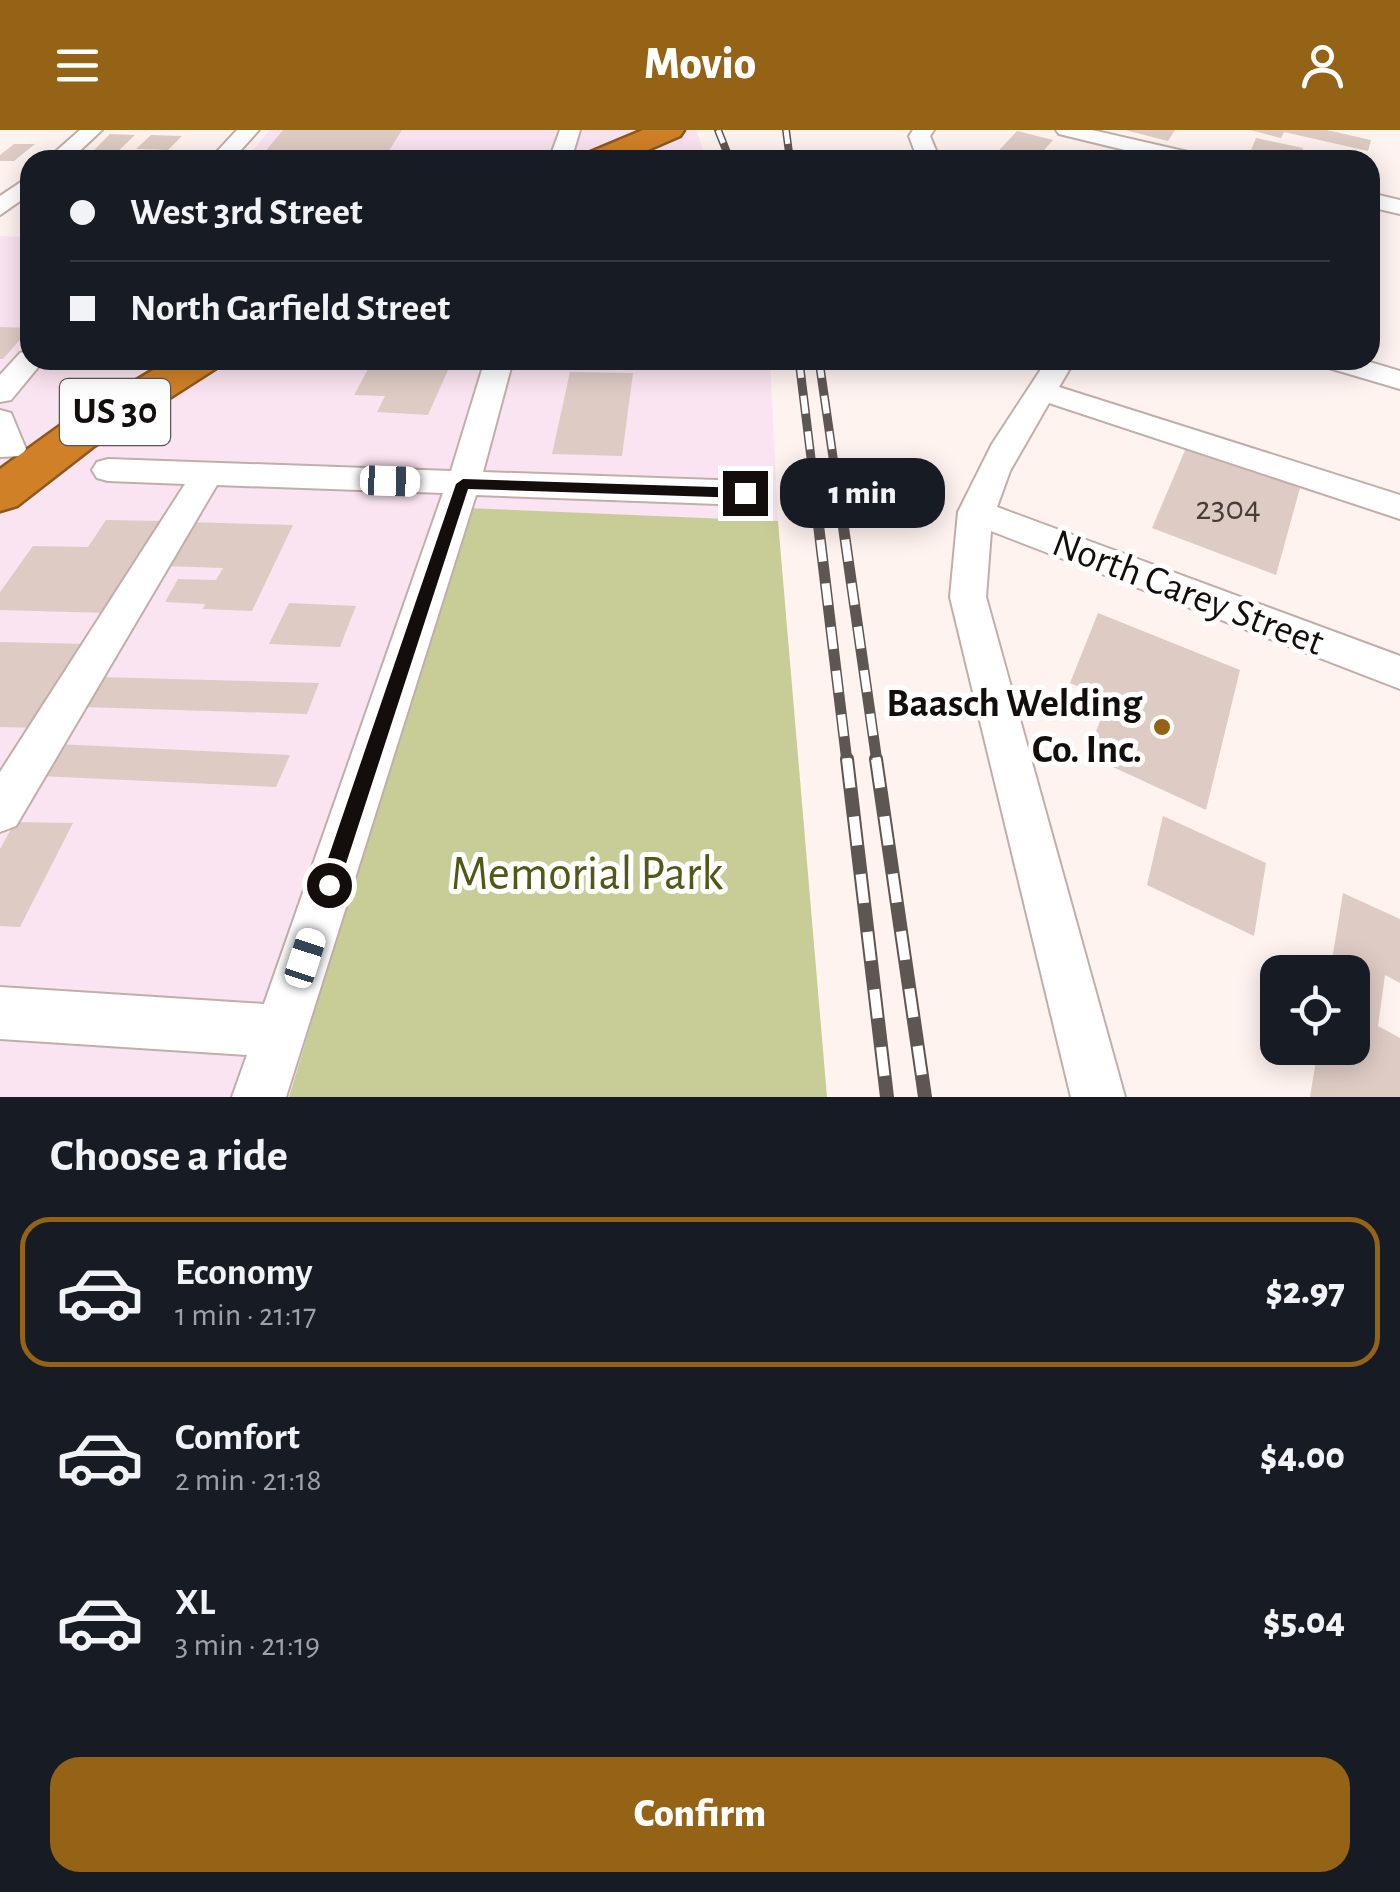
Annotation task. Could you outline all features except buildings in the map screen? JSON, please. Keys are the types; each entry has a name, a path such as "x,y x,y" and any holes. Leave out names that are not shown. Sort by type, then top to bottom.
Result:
{"highway":[{"path":"630,150 682,134"},
{"path":"658,150 682,134"},
{"name":"US 30","path":"9,458 136,370"},
{"name":"US 30","path":"9,458 127,404 183,370"}],"street":[{"path":"69,150 92,130"},
{"path":"230,150 249,130"},
{"path":"1066,130 1161,150"},
{"path":"0,208 20,191"},
{"path":"0,393 20,370"},
{"path":"259,1097 463,484 496,370"},
{"path":"1366,370 1400,380"},
{"path":"1098,1097 968,597 969,540 985,487 1052,376 1400,507"},
{"path":"108,470 745,493"},
{"path":"0,811 207,475"},
{"name":"North Carey Street","path":"975,512 1400,674"},
{"path":"0,1013 281,1031"}],"shaded area":[{"path":"270,130 696,130 703,150 253,150"},
{"path":"0,236 20,237 20,370 770,370 778,521 466,509 289,1097 0,1097"}],"green space":[{"name":"Memorial Park","path":"466,508 778,521 827,1097 289,1097"}],"railway":[{"path":"718,130 726,150"},
{"path":"786,130 789,150"},
{"path":"800,370 816,499"},
{"path":"820,370 839,499"},
{"path":"815,496 847,762"},
{"path":"839,496 877,762"},
{"path":"847,759 887,1097"},
{"path":"876,759 925,1097"}],"place":[{"name":"Baasch Welding Co. Inc.","path":"1162,727"}],"route":[{"path":"329,885 463,484 745,493"}]}
